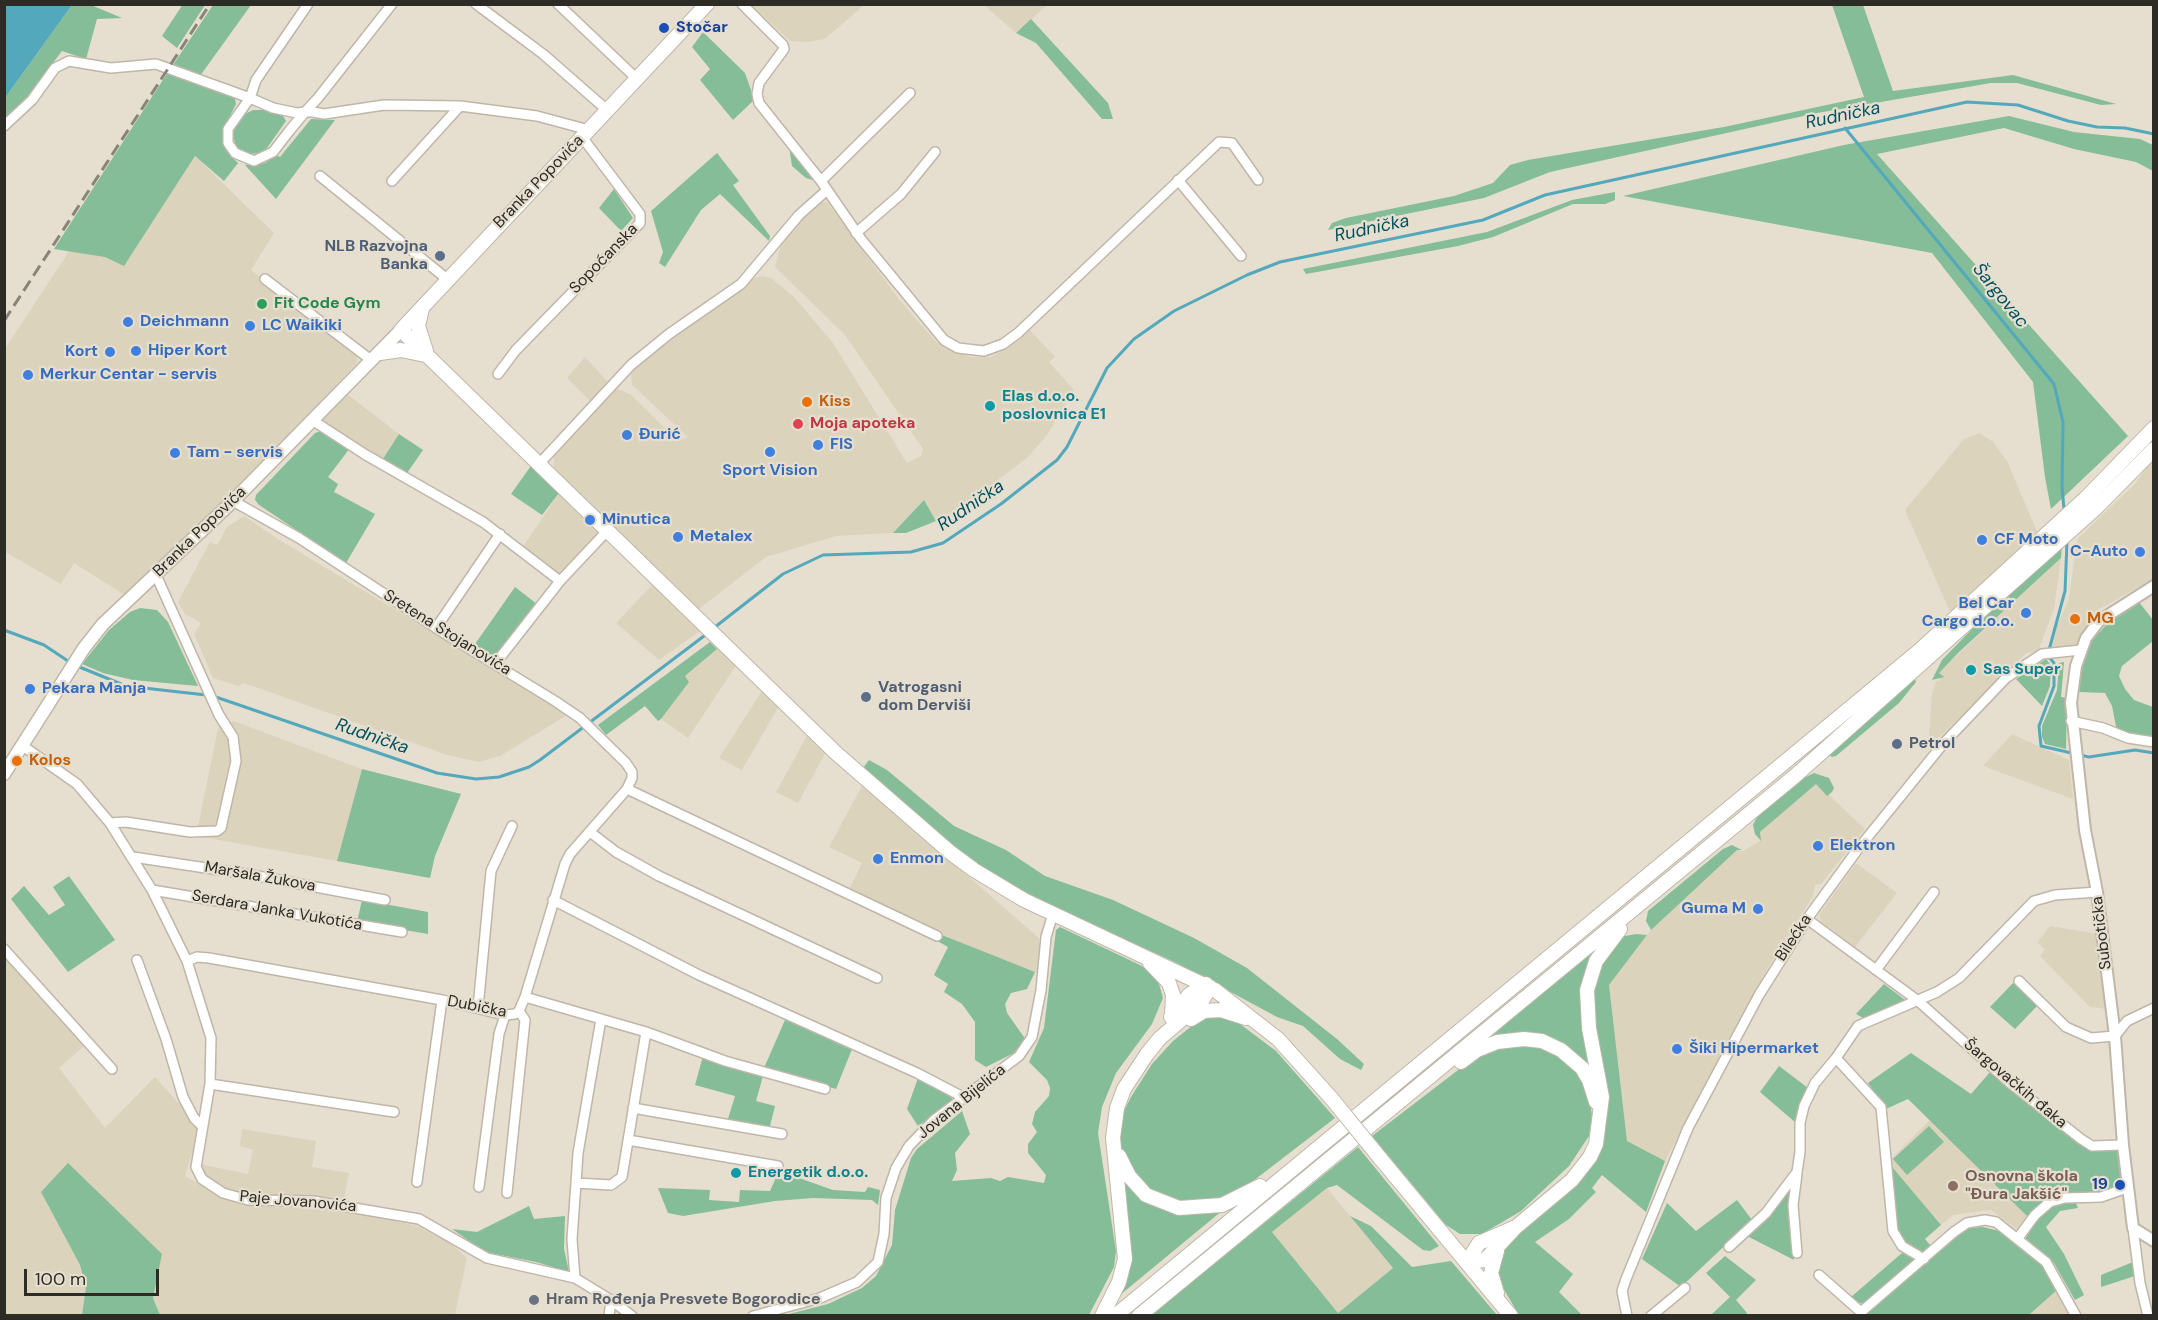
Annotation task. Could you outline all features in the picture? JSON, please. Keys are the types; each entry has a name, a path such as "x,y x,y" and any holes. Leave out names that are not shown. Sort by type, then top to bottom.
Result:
{"main road":[{"name":"Branka Popovića","path":"4,774 80,655 116,610 233,501 376,356 707,4"},
{"path":"423,307 418,326 431,358"},
{"path":"401,330 844,761 951,853 997,885 1053,914 1208,986 1268,1030 1297,1057 1511,1316"},
{"path":"376,356 410,351 431,358"},
{"path":"1115,1316 1919,651 2079,504 2154,428"},
{"path":"1138,1316 1857,722 2096,507 2154,449"},
{"path":"1467,1262 1485,1260 1497,1250 1516,1227 1572,1180 1590,1157 1599,1131 1602,1097 1589,1028 1587,990 1596,961 1631,910"},
{"path":"1117,943 1156,967 1170,983 1173,995 1172,1015"},
{"path":"1163,1036 1172,1015 1189,995 1208,986"},
{"path":"1102,1316 1119,1282 1125,1259 1115,1148 1117,1108 1124,1089 1163,1036 1200,1004 1208,986"},
{"path":"1163,1036 1175,1031 1204,1011 1221,1010 1239,1015 1268,1030"},
{"path":"1379,1119 1393,1115 1477,1050 1497,1042 1524,1039 1551,1045 1572,1058 1582,1068 1595,1098 1599,1131"},
{"path":"1115,1148 1129,1176 1146,1195 1169,1206 1190,1209 1230,1202 1262,1185 1321,1144"},
{"path":"1467,1262 1472,1251 1488,1239 1516,1227"},
{"path":"1440,1230 1462,1241 1488,1239"},
{"path":"1497,1250 1491,1273 1500,1301"}],"street":[{"path":"308,4 256,80 250,98 234,117 227,135 235,153 246,159 254,161 267,157 392,4"},
{"path":"476,4 543,54 607,110"},
{"path":"558,4 637,79"},
{"path":"742,4 783,45 784,49 759,83 757,94 759,103 821,181 856,233 944,340 958,348 984,351 1003,344 1018,333 1212,147 1227,141 1236,147 1258,180"},
{"path":"4,126 32,100 55,68 69,61 111,68 156,64 291,113 324,114 384,105 460,106 537,116 585,133"},
{"path":"821,181 910,93"},
{"path":"392,181 460,106"},
{"name":"Sopoćanska","path":"498,374 516,350 639,223 640,214 585,133"},
{"path":"856,233 901,194 935,152"},
{"path":"320,176 447,279"},
{"path":"1178,180 1241,256"},
{"path":"540,463 631,365 669,334 741,284 799,215 826,191"},
{"path":"265,279 376,356"},
{"path":"312,420 500,534 560,581"},
{"name":"Sretena Stojanovića","path":"233,501 299,538 436,628 580,718 630,769 632,778 627,789"},
{"path":"495,663 560,581 608,530"},
{"path":"436,628 500,534"},
{"path":"110,824 126,822 190,832 217,831 221,828 236,761 233,736 219,715 156,575"},
{"name":"Subotička","path":"2148,1316 2140,1283 2127,1188 2115,1036 2097,892 2086,835 2071,721 2073,687 2081,650 2099,621 2154,586"},
{"name":"Bilećka","path":"1627,1316 1622,1291 1688,1128 1759,995 1807,919 1858,849 1943,744 2006,678 2042,654 2081,650"},
{"path":"2071,721 2103,728 2128,738 2154,741"},
{"name":"Paje Jovanovića","path":"23,746 77,784 110,824 152,890 187,960 210,1026 212,1048 210,1084 196,1167 202,1179 223,1193 248,1200 313,1201 419,1219 487,1258 575,1278 632,1316"},
{"path":"627,789 937,936"},
{"name":"Dubička","path":"187,960 209,958 441,1000 505,1015 519,1011 565,864 627,789"},
{"path":"478,1008 491,871 512,826"},
{"path":"590,832 616,852 659,876 878,978"},
{"name":"Maršala Žukova","path":"133,857 252,875 386,900"},
{"name":"Serdara Janka Vukotića","path":"152,890 402,932"},
{"path":"1876,970 1934,892"},
{"path":"1797,1253 1793,1205 1800,1152 1800,1123 1804,1106 1815,1083 1858,1026 1917,1000 1959,978 2034,901 2055,896 2097,892"},
{"path":"553,900 699,975 917,1073 963,1097"},
{"name":"Jovana Bijelića","path":"753,1316 820,1298 858,1282 878,1263 882,1249 886,1198 899,1162 909,1146 933,1120 1019,1056 1032,1037 1041,990 1046,937 1053,914"},
{"name":"Šargovačkih đaka","path":"1807,919 1917,1000 2010,1083 2081,1139 2092,1146 2123,1145"},
{"path":"4,949 112,1069"},
{"path":"137,960 166,1040 183,1097 194,1118 202,1126"},
{"path":"2019,981 2067,1027 2091,1038 2115,1036 2127,1021 2154,1008"},
{"path":"525,997 646,1032 725,1061 825,1089"},
{"path":"417,1182 441,1000"},
{"path":"507,1192 525,1020 519,1011"},
{"path":"479,1187 499,1034 505,1015"},
{"path":"575,1278 572,1239 578,1153 601,1018"},
{"path":"576,1183 611,1185 620,1181 646,1032"},
{"path":"1836,1058 1881,1107 1893,1231 1902,1246 1924,1259"},
{"path":"210,1084 394,1112"},
{"path":"633,1108 782,1134"},
{"path":"628,1140 778,1166"},
{"path":"1729,1247 1766,1213 1797,1172"},
{"path":"2018,1238 2035,1215 2050,1202 2066,1198 2082,1200 2101,1197 2127,1188"},
{"path":"1819,1275 1861,1312 1967,1223 1985,1220 1996,1222 2046,1262 2076,1316"},
{"path":"2133,1228 2154,1241"},
{"path":"1651,1316 1685,1288"},
{"path":"609,1316 611,1300"}],"shaded area":[{"path":"751,5 864,5 825,39 808,42 790,41"},
{"path":"984,5 1047,5 1016,33"},
{"path":"195,156 274,233 251,270 357,351 357,363 228,498 126,596 74,563 61,584 5,552 4,350 70,250 105,257 124,265"},
{"path":"827,202 898,298 936,342 970,357 991,357 1007,348 1029,329 1055,357 1049,362 1074,390 1047,435 1027,458 962,507 936,521 924,500 893,533 836,536 766,557 695,612 557,475 554,468 554,457 610,392 617,389 630,394 678,441 688,437 632,385 631,372 667,341 749,280 763,276 771,278 794,297 833,343 907,463 921,456 923,449 845,335 775,267 782,241 804,214 817,203"},
{"path":"585,357 610,384 590,401 567,378"},
{"path":"347,394 399,434 381,462 320,420"},
{"path":"1979,433 1993,442 2007,461 2038,534 1951,614 1905,510 1964,439"},
{"path":"2153,456 2153,579 2094,612 2077,647 2050,650 2051,639 2069,599 2077,539 2136,483"},
{"path":"559,493 601,531 560,574 523,547"},
{"path":"244,516 281,541 569,714 500,756 479,762 447,755 244,683 238,686 213,678 194,634 201,623 185,614 178,602 210,542 217,545 227,527"},
{"path":"2061,558 2054,609 2040,646 2041,651 2026,653 1928,748 1932,694 1936,681 1940,680 1938,673"},
{"path":"654,583 698,626 700,631 659,660 616,623"},
{"path":"717,649 737,664 688,738 661,719 688,682 685,676"},
{"path":"762,691 779,706 742,770 719,758"},
{"path":"234,721 362,769 337,861 196,836 218,728"},
{"path":"808,734 827,750 798,803 776,792"},
{"path":"2012,734 2069,760 2073,799 1983,766"},
{"path":"1816,783 1865,829 1821,884 1815,885 1813,896 1769,966 1665,1161 1627,1141 1609,985 1660,918 1737,850 1743,851 1760,841 1760,832"},
{"path":"863,784 1039,938 1039,973 975,950 849,890 862,863 829,847"},
{"path":"1856,863 1897,893 1855,947 1821,921 1819,915"},
{"path":"2050,926 2099,934 2107,1009 2090,1007 2040,956 2045,949 2037,943"},
{"path":"4,955 85,1045 59,1068 105,1128 155,1077 200,1127 185,1176 223,1197 344,1209 417,1226 450,1243 467,1258 455,1315 160,1315 153,1298 162,1254 41,1192 80,1265 86,1287 82,1315 5,1315"},
{"name":"Osnovna škola \"Đura Jakšić\"","path":"1931,1119 2028,1217 2019,1231 1991,1210 1953,1215 1941,1225 1888,1162"},
{"path":"242,1129 316,1141 312,1167 349,1173 344,1199 248,1195 225,1190 206,1177 200,1164 248,1174 253,1150 240,1146"},
{"path":"1327,1188 1393,1268 1338,1313 1272,1232"},
{"path":"2057,1290 2071,1316 2029,1316"}],"green space":[{"path":"183,4 205,5 177,48 162,36"},
{"path":"72,5 91,5 122,18 97,19 86,59 62,51 26,98 5,119 5,98"},
{"path":"213,5 251,5 200,76 173,65"},
{"path":"1832,5 1863,5 1893,91 2013,75 2116,104 2101,105 2017,83 1991,83 1817,113 1550,172 1484,198 1328,230 1332,223 1346,218 1454,196 1493,183 1510,165 1528,160 1724,127 1864,97"},
{"path":"1031,19 1108,103 1113,119 1102,119 1036,43 1016,33"},
{"path":"703,32 745,73 751,90 753,101 733,120 700,80 710,69 692,47"},
{"path":"170,69 234,95 236,104 227,122 224,144 229,154 238,163 224,181 195,156 124,266 105,257 54,249"},
{"path":"253,110 263,110 283,116 286,121 267,148 261,153 249,154 236,147 232,131 241,116"},
{"path":"2009,116 2074,132 2140,139 2153,145 2153,171 2136,162 2074,149 2004,128 1877,154 2128,436 2051,509 2033,382 1932,253 1623,196 1844,145"},
{"path":"311,119 335,120 276,199 245,165 265,163 276,155 280,157"},
{"path":"789,146 819,182 806,178 792,166"},
{"path":"717,153 739,181 733,185 770,236 769,241 720,194 701,210 665,267 659,263 663,252 651,211"},
{"path":"614,189 633,218 622,230 624,234 599,208"},
{"path":"1615,192 1615,200 1605,204 1573,204 1493,237 1458,246 1306,274 1303,269 1487,232 1572,200"},
{"path":"321,431 350,448 328,477 338,484 334,492 375,514 346,563 259,505 255,500 256,495 315,433"},
{"path":"399,434 423,450 405,476 381,462"},
{"path":"533,463 559,493 542,515 511,494"},
{"path":"924,500 936,521 906,533 893,533"},
{"path":"2062,545 2061,558 1958,653 1939,673 1944,677 1932,680 1942,660"},
{"path":"515,587 537,604 498,653 489,656 473,647"},
{"path":"2139,602 2153,620 2153,641 2122,666 2119,676 2125,689 2134,700 2153,707 2153,737 2117,731 2112,706 2105,693 2079,692 2082,667 2092,640 2109,622"},
{"path":"140,608 157,610 168,622 198,686 133,680 103,673 82,664 109,630 130,612"},
{"path":"710,642 717,649 685,676 689,682 661,719 658,721 645,706 606,735 598,725"},
{"path":"2046,659 2051,665 2050,686 2042,706 2016,679"},
{"path":"2064,662 2061,697 2067,698 2066,749 2045,744 2042,737 2042,726 2057,690 2059,663"},
{"path":"1915,679 1916,682 1899,703 1836,756 1832,757 1828,754"},
{"path":"869,760 887,770 954,826 1006,850 1045,876 1113,900 1194,938 1247,968 1337,1039 1364,1064 1361,1070 1340,1059 1303,1026 1277,1017 1177,963 1006,886 953,848 863,768"},
{"path":"362,769 461,794 435,856 430,878 337,861"},
{"path":"1814,773 1829,778 1834,788 1832,792 1827,796 1816,784 1760,832 1761,841 1755,834 1753,825 1759,813 1796,782"},
{"path":"1732,845 1742,850 1737,850 1651,930 1646,921 1648,911 1723,849"},
{"path":"69,876 115,940 68,972 11,899 24,886 49,915 65,905 53,887"},
{"path":"362,900 428,912 428,934 357,922"},
{"path":"1060,927 1152,973 1159,984 1163,998 1152,1024 1116,1073 1102,1107 1098,1133 1116,1251 1114,1267 1089,1315 781,1316 828,1304 862,1288 876,1276 892,1245 895,1210 911,1158 917,1149 962,1111 970,1134 955,1153 957,1170 952,1181 991,1178 1000,1181 1008,1177 1044,1183 1046,1175 1028,1153 1028,1144 1037,1132 1032,1124 1035,1112 1049,1096 1050,1088 1047,1080 1029,1062 1044,1028 1056,930"},
{"path":"1636,934 1647,935 1609,985 1627,1141 1665,1161 1646,1212 1602,1175 1592,1188 1596,1192 1569,1219 1535,1242 1573,1274 1559,1292 1582,1315 1519,1315 1496,1276 1504,1248 1587,1170 1596,1154 1606,1125 1607,1108 1590,999 1595,971 1620,937"},
{"path":"942,935 1035,972 1027,989 1011,993 1005,1004 1007,1013 1026,1040 1020,1050 986,1067 975,1060 975,1022 962,1004 944,992 948,984 934,975 948,947 939,942"},
{"path":"1600,945 1590,965 1595,1081 1571,1052 1493,1035"},
{"path":"2013,983 2037,1006 2015,1029 1990,1007"},
{"path":"1884,984 1905,1000 1863,1018 1856,1014"},
{"path":"1210,1015 1232,1018 1276,1051 1335,1118 1231,1198 1182,1204 1161,1198 1143,1185 1125,1159 1118,1137 1122,1115 1152,1064 1173,1041 1203,1017"},
{"path":"785,1020 852,1049 836,1089 764,1068"},
{"path":"1510,1043 1545,1047 1566,1058 1579,1072 1589,1094 1592,1115 1589,1136 1569,1166 1521,1211 1482,1234 1460,1234 1446,1225 1372,1136 1479,1054"},
{"path":"1911,1053 1971,1094 1991,1071 2086,1148 2093,1151 2117,1149 2122,1187 2083,1195 2060,1195 2028,1217 1908,1099 1886,1109 1868,1083"},
{"path":"703,1056 763,1076 756,1101 775,1106 769,1130 727,1122 735,1096 695,1085"},
{"path":"1779,1066 1808,1088 1796,1123 1760,1092"},
{"path":"918,1078 952,1098 952,1101 918,1126 907,1109"},
{"path":"1929,1126 1944,1142 1907,1175 1893,1159"},
{"path":"1358,1147 1439,1246 1430,1251 1423,1250 1337,1185 1327,1188 1272,1232 1338,1313 1393,1268 1350,1216 1371,1226 1412,1267 1451,1261 1497,1315 1150,1316"},
{"path":"1888,1162 1941,1225 1925,1239 1931,1246 1923,1254 1910,1248 1900,1237 1895,1224 1894,1191"},
{"path":"68,1163 162,1254 153,1298 160,1315 82,1315 86,1287 80,1265 41,1192"},
{"path":"779,1171 833,1190 865,1192 868,1187 880,1190 878,1205 872,1200 813,1198 775,1201 683,1216 668,1213 658,1188 710,1190 709,1200 739,1202 740,1190 770,1191"},
{"path":"1119,1172 1146,1199 1223,1210 1114,1300 1121,1284"},
{"path":"1791,1188 1788,1213 1794,1260 1747,1236 1779,1205"},
{"path":"1737,1200 1752,1220 1681,1287 1642,1259 1667,1203 1696,1231"},
{"path":"2076,1203 2078,1208 2060,1211 2046,1227 2064,1254 2084,1295 2075,1300 2054,1263 2025,1239 2043,1212 2051,1206"},
{"path":"529,1206 534,1219 565,1216 564,1249 569,1272 536,1262 485,1252 452,1229 477,1232"},
{"path":"1983,1227 1999,1231 2036,1260 2046,1270 2057,1290 2029,1315 1863,1316 1967,1228"},
{"path":"1902,1253 1916,1260 1864,1303 1858,1303 1851,1297"},
{"path":"1725,1256 1756,1280 1736,1300 1747,1313 1745,1315 1711,1315 1730,1297 1706,1273"},
{"path":"2133,1262 2135,1276 2101,1287 2101,1275"}],"water":[{"path":"4,5 72,5 5,98"}],"waterway":[{"name":"Rudnička","path":"715,627 783,574 823,555 911,552 943,543 1001,504 1057,460 1067,447 1107,368 1134,339 1174,311 1247,275 1280,262 1483,220 1545,195 1967,102 2018,105 2068,121 2154,134"},
{"name":"Šargovac","path":"1845,128 2054,384 2063,422 2064,509"},
{"path":"2049,650 2065,591 2067,542"},
{"name":"Rudnička","path":"4,630 44,645 71,663"},
{"name":"Rudnička","path":"213,696 437,773 476,779 499,777 529,767 540,760 704,636"},
{"path":"2049,657 2054,663 2054,686 2039,726 2041,746 2089,757 2135,750 2154,753"},
{"name":"Rudnička","path":"77,666 126,686 206,695"}],"railway":[{"path":"4,321 210,4"}],"place":[{"name":"Stočar","path":"664,28"},
{"name":"NLB Razvojna Banka","path":"440,256"},
{"name":"Fit Code Gym","path":"262,304"},
{"name":"Deichmann","path":"128,322"},
{"name":"LC Waikiki","path":"250,326"},
{"name":"Hiper Kort","path":"136,351"},
{"name":"Kort","path":"110,352"},
{"name":"Merkur Centar - servis","path":"28,375"},
{"name":"Kiss","path":"807,402"},
{"name":"Elas d.o.o. poslovnica E1","path":"990,406"},
{"name":"Moja apoteka","path":"798,424"},
{"name":"Đurić","path":"627,435"},
{"name":"FIS","path":"818,445"},
{"name":"Sport Vision","path":"770,452"},
{"name":"Tam - servis","path":"175,453"},
{"name":"Minutica","path":"590,520"},
{"name":"Metalex","path":"678,537"},
{"name":"CF Moto","path":"1982,540"},
{"name":"C-Auto","path":"2140,552"},
{"name":"Bel Car Cargo d.o.o.","path":"2026,613"},
{"name":"MG","path":"2075,619"},
{"name":"Sas Super","path":"1971,670"},
{"name":"Pekara Manja","path":"30,689"},
{"name":"Vatrogasni dom Derviši","path":"866,697"},
{"name":"Petrol","path":"1897,744"},
{"name":"Kolos","path":"17,761"},
{"name":"Elektron","path":"1818,846"},
{"name":"Enmon","path":"878,859"},
{"name":"Guma M","path":"1758,909"},
{"name":"Šiki Hipermarket","path":"1677,1049"},
{"name":"Energetik d.o.o.","path":"736,1173"},
{"name":"19","path":"2120,1185"},
{"name":"Osnovna škola \"Đura Jakšić\"","path":"1953,1186"},
{"name":"Hram Rođenja Presvete Bogorodice","path":"534,1300"}]}
